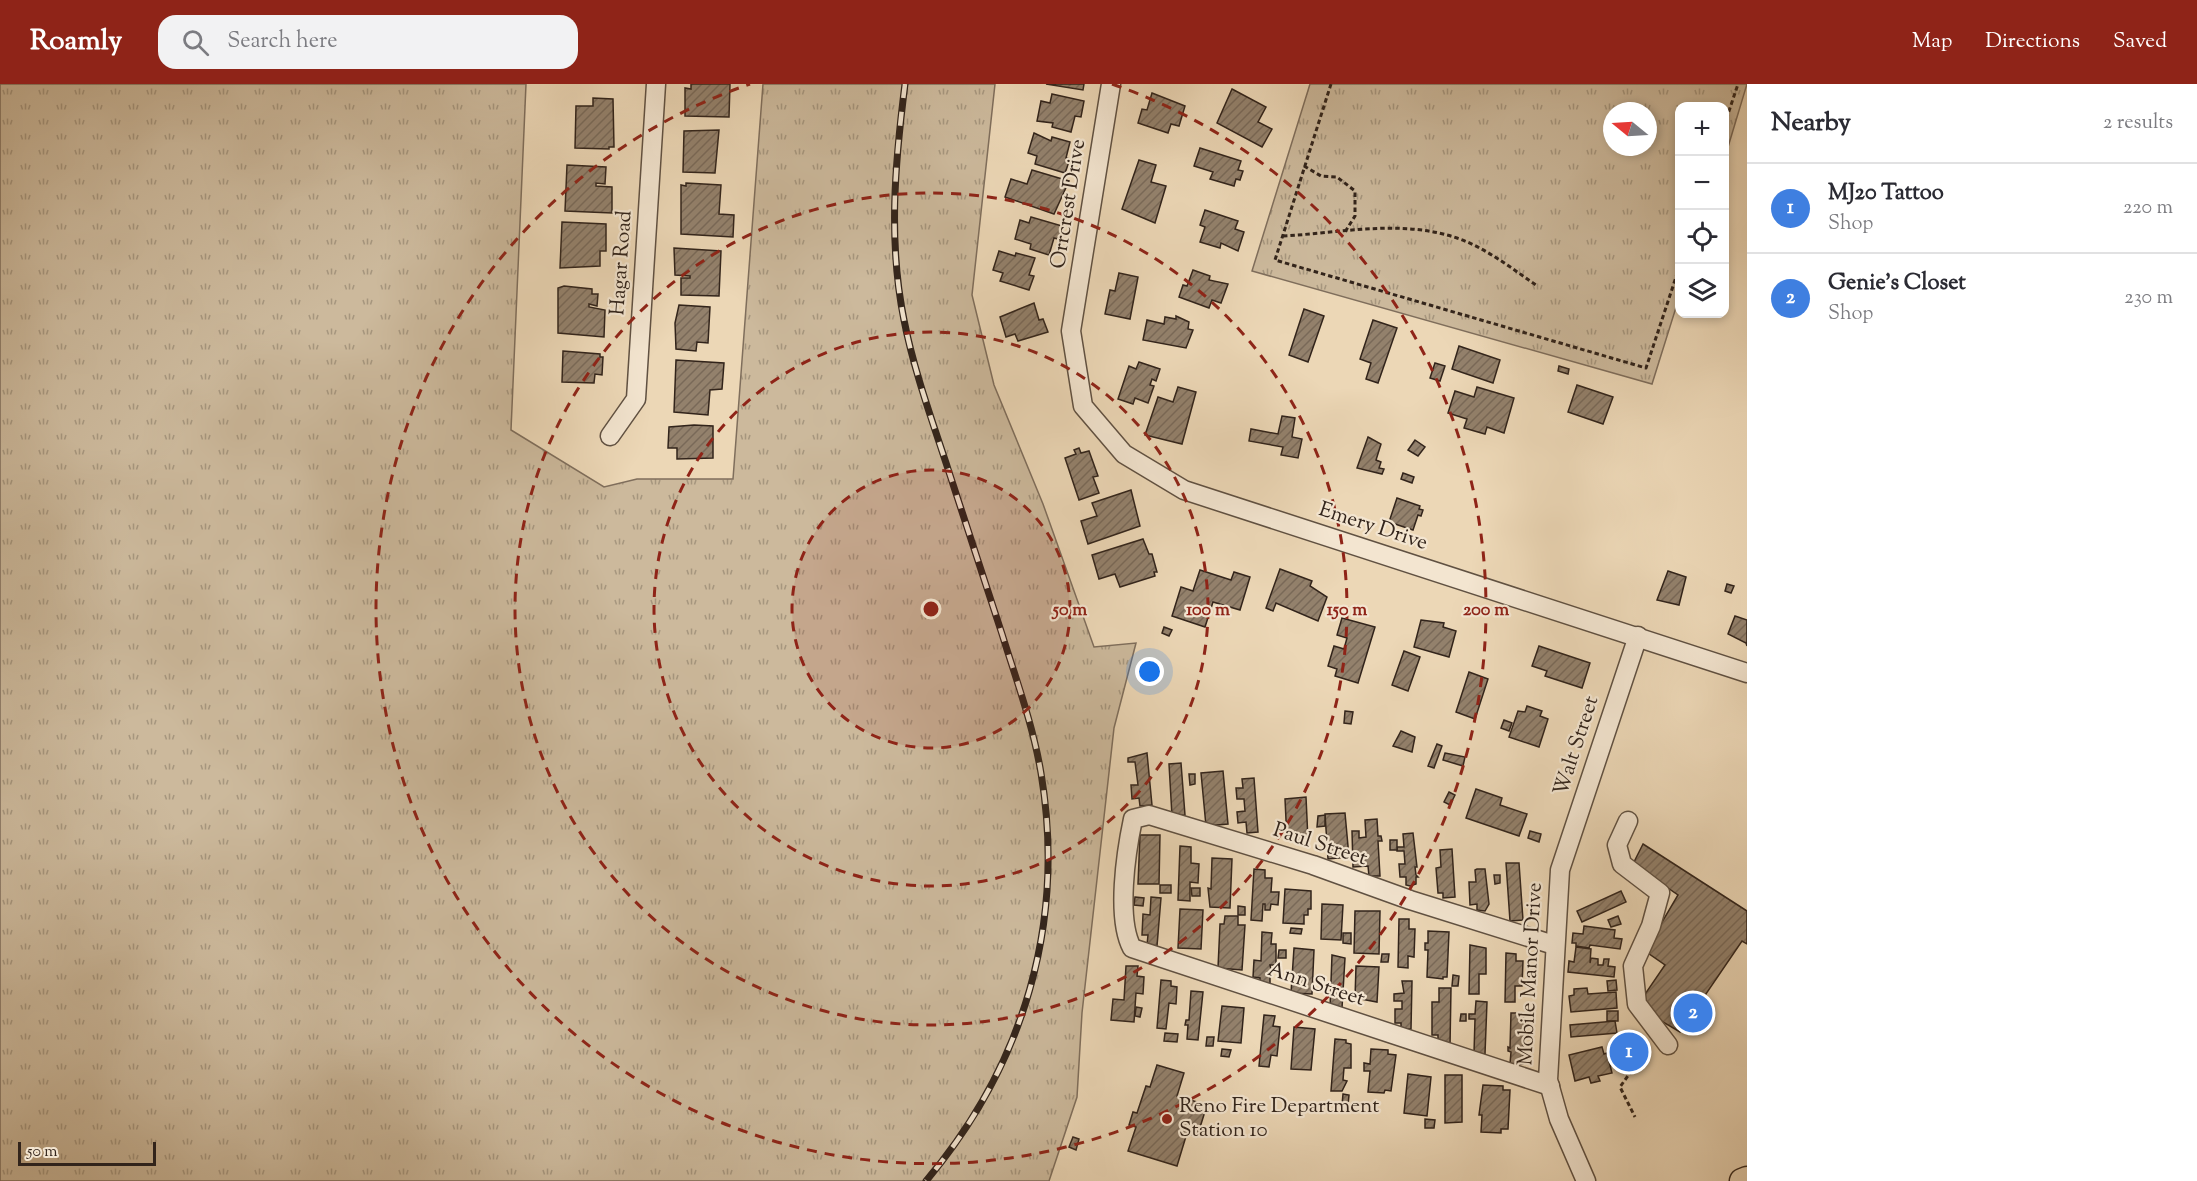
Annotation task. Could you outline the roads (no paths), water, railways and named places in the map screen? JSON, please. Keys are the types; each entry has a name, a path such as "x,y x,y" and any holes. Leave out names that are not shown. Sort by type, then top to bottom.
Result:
{"main road":[{"path":"1742,1181 1747,1179"}],"street":[{"name":"Hagar Road","path":"610,436 636,399 656,84"},
{"name":"Orrcrest Drive","path":"1071,331 1111,84"},
{"name":"Emery Drive","path":"1071,331 1083,406 1124,454 1184,490 1747,672"},
{"name":"Walt Street","path":"1560,870 1638,636"},
{"name":"Paul Street","path":"1124,884 1125,854 1133,819 1149,815 1313,865 1554,945"},
{"path":"1628,821 1617,846 1622,864 1660,893 1651,927 1633,966 1636,1004 1668,1045"},
{"name":"Mobile Manor Drive","path":"1560,870 1548,1038 1550,1086 1559,1119 1586,1181"},
{"name":"Ann Street","path":"1124,884 1127,939 1132,948 1550,1086"}],"railway":[{"path":"905,84 898,143 895,202 896,261 904,320 924,395 1029,720 1041,773 1047,829 1047,884 1041,937 1030,990 1012,1040 989,1089 960,1136 926,1181"}],"place":[{"name":"Genie's Closet","path":"1693,1013"},
{"name":"MJ20 Tattoo","path":"1629,1052"},
{"name":"Reno Fire Department Station 10","path":"1167,1119"}]}
